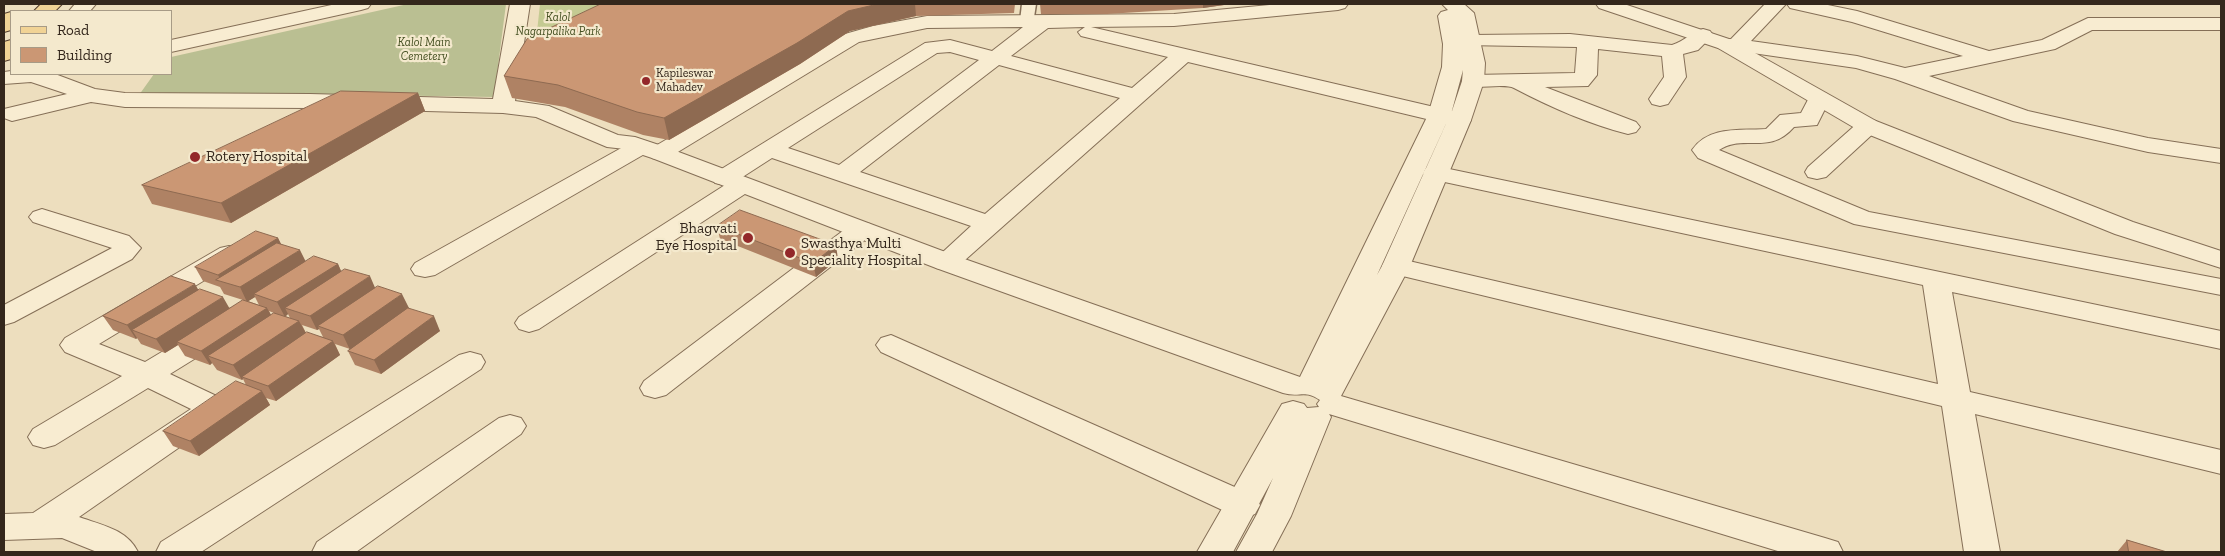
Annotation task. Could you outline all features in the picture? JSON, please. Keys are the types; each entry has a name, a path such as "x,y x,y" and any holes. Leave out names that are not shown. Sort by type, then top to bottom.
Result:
{"street":[{"path":"172,46 361,4"},
{"path":"503,106 520,4"},
{"path":"425,269 637,149 852,38 927,22 1033,15 1174,20 1244,8 1338,4"},
{"path":"1606,4 1730,44 1857,62 1903,74 2021,116 2148,145 2221,156"},
{"path":"1730,44 1776,4"},
{"path":"1797,4 1857,17 1989,58"},
{"path":"1215,552 1242,505 1309,399 1396,266 1435,173 1450,118 1454,70 1452,40 1446,11 1453,5 1464,12 1474,63 1473,81 1450,118 1309,399 1274,516 1254,552"},
{"path":"1033,15 1184,54 1450,118"},
{"path":"842,174 996,57 1033,15"},
{"path":"1903,74 2048,45 2088,24 2221,24"},
{"path":"1471,42 1546,39 1588,41 1672,51 1691,46 1703,35"},
{"path":"1473,81 1570,82 1584,79 1586,75 1588,41"},
{"path":"1730,44 1819,99 1868,126 2124,228 2221,260"},
{"path":"529,323 732,185 769,149 926,49 941,45 950,46 1137,96"},
{"path":"1660,99 1676,77 1672,51"},
{"path":"946,262 1184,54"},
{"path":"4,78 30,75"},
{"path":"8,121 37,75"},
{"path":"40,75 91,96 125,100 310,101 503,106 541,111 1154,351 1309,399 1825,552"},
{"path":"1516,81 1550,99 1628,127"},
{"path":"8,121 91,96"},
{"path":"1819,99 1812,118 1809,120 1788,120 1776,133 1768,135 1731,136 1708,146 1704,150 1706,153 1828,206 1863,218 2221,287"},
{"path":"1817,172 1868,126"},
{"path":"769,149 989,224"},
{"path":"1435,173 2221,340"},
{"path":"4,316 123,253 128,248 120,242 42,217"},
{"path":"856,234 946,262 1309,399"},
{"path":"655,388 856,234"},
{"path":"39,526 226,400 148,375 76,345 239,248"},
{"path":"1396,266 2221,462"},
{"path":"1936,279 1982,552"},
{"path":"44,437 238,319"},
{"path":"892,345 1242,505"},
{"path":"174,552 470,362"},
{"path":"330,552 510,426"},
{"path":"4,527 64,525 110,543 120,552"}],"green space":[{"name":"Kalol Main Cemetery","path":"408,4 506,4 494,97 304,94 139,95 153,75 172,75 172,57"},
{"name":"Kalol Nagarpalika Park","path":"540,4 647,4 534,60"}],"building":[{"name":"Kapileswar Mahadev","path":"601,4 878,4 848,11 797,43 664,118 637,112 558,85 504,76 527,39"},
{"path":"341,91 418,93 221,203 142,185"},
{"path":"740,210 836,245 813,263 717,226"},
{"path":"256,231 278,238 218,275 195,267"},
{"path":"277,243 300,250 240,287 216,280"},
{"path":"314,256 338,264 277,302 254,294"},
{"path":"345,269 370,276 310,316 285,308"},
{"path":"171,276 195,284 127,325 103,316"},
{"path":"378,286 402,294 343,335 318,326"},
{"path":"200,289 223,297 156,339 132,330"},
{"path":"243,300 267,308 201,351 177,342"},
{"path":"408,308 434,316 374,360 348,351"},
{"path":"274,313 299,321 233,365 208,356"},
{"path":"307,332 333,341 268,386 242,377"},
{"path":"236,381 262,391 190,441 163,431"},
{"path":"2127,540 2167,552 2129,552"}],"place":[{"name":"Kapileswar Mahadev","path":"646,81"},
{"name":"Rotery Hospital","path":"195,157"},
{"name":"Bhagvati Eye Hospital","path":"748,238"},
{"name":"Swasthya Multi Speciality Hospital","path":"790,253"}]}
